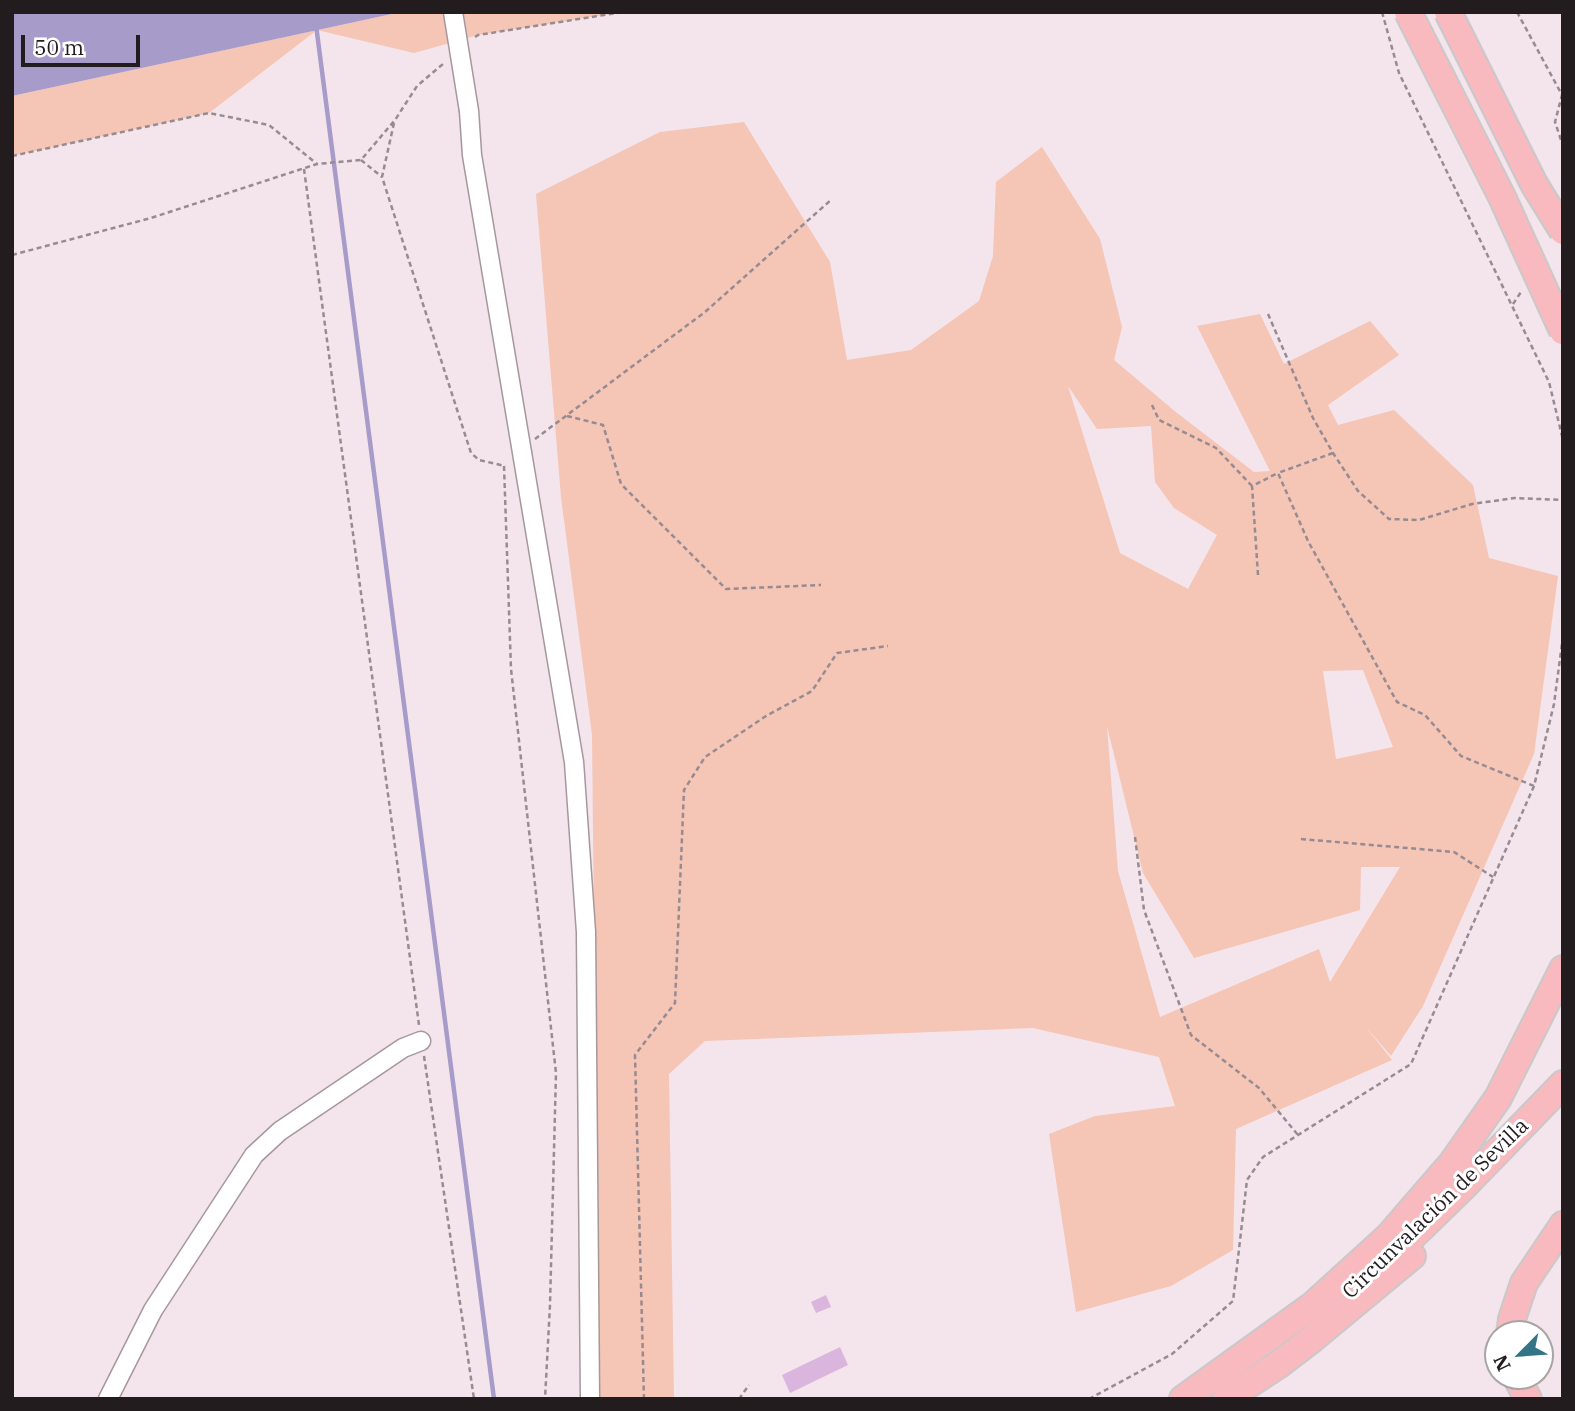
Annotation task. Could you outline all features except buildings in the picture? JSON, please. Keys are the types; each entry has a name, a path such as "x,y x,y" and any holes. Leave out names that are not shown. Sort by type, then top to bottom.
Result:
{"highway":[{"path":"1408,12 1502,197 1563,331"},
{"path":"1448,12 1534,184 1563,231"},
{"path":"1182,1399 1312,1306 1389,1236 1452,1162 1498,1098 1563,969"},
{"name":"Circunvalación de Sevilla","path":"1200,1399 1299,1332 1397,1252 1563,1084"},
{"path":"1226,1399 1304,1345 1414,1254 1563,1103"},
{"path":"1512,1320 1524,1283 1563,1225"}],"street":[{"path":"453,12 469,111 472,155 574,762 585,919 590,1399"},
{"path":"108,1399 153,1310 254,1156 280,1131 403,1048 421,1041"}],"path":[{"path":"468,43 478,35 623,12"},
{"path":"1382,12 1399,73 1549,382 1563,440"},
{"path":"1517,12 1562,95 1555,122 1563,146"},
{"path":"361,160 395,120 417,86 447,61"},
{"path":"12,156 209,113 269,125 317,164"},
{"path":"395,120 382,177 471,453 479,460 504,466 522,455 567,416 705,313 832,199"},
{"path":"12,255 151,218 317,164 361,160 382,177"},
{"path":"304,169 421,1041 474,1399"},
{"path":"1268,314 1312,418 1358,492 1389,519 1419,520 1472,504 1515,498 1563,500"},
{"path":"1152,405 1159,420 1216,448 1252,486 1258,575"},
{"path":"567,416 603,425 621,484 726,589 821,585"},
{"path":"1252,486 1278,473 1333,453"},
{"path":"504,466 511,669 556,1073 545,1399"},
{"path":"1278,473 1308,541 1397,702 1424,715 1461,756 1534,786"},
{"path":"1089,1399 1172,1354 1233,1301 1247,1180 1263,1157 1410,1063 1534,786 1554,704 1563,636"},
{"path":"643,1399 635,1055 675,1003 684,790 705,757 766,716 812,691 837,653 888,646"},
{"path":"1135,837 1144,910 1191,1035 1259,1088 1297,1135"},
{"path":"1301,839 1454,852 1493,877"},
{"path":"739,1399 749,1385"}],"shaded area":[{"path":"12,12 401,12 12,96"},
{"path":"401,12 623,12 478,35 414,53 317,30"},
{"path":"317,30 209,113 12,156 12,96"},
{"path":"744,122 830,262 847,360 911,350 979,301 993,256 996,182 1042,147 1100,239 1122,327 1114,360 1177,413 1254,472 1270,471 1197,326 1260,314 1284,364 1370,321 1399,355 1328,405 1338,425 1394,410 1473,485 1489,558 1558,576 1534,754 1423,1006 1391,1056 1365,1026 1392,1060 1236,1129 1233,1250 1171,1286 1076,1312 1049,1134 1095,1116 1175,1106 1159,1057 1033,1028 705,1041 669,1074 674,1399 599,1399 592,735 561,497 536,194 660,132","holes":["1068,386 1097,429 1151,426 1155,482 1174,508 1217,535 1188,589 1120,553","1363,670 1393,747 1336,759 1323,671","1107,726 1143,873 1194,958 1360,910 1361,867 1400,867 1330,982 1319,949 1160,1017 1118,871"]}],"waterway":[{"path":"316,25 494,1399"}]}
